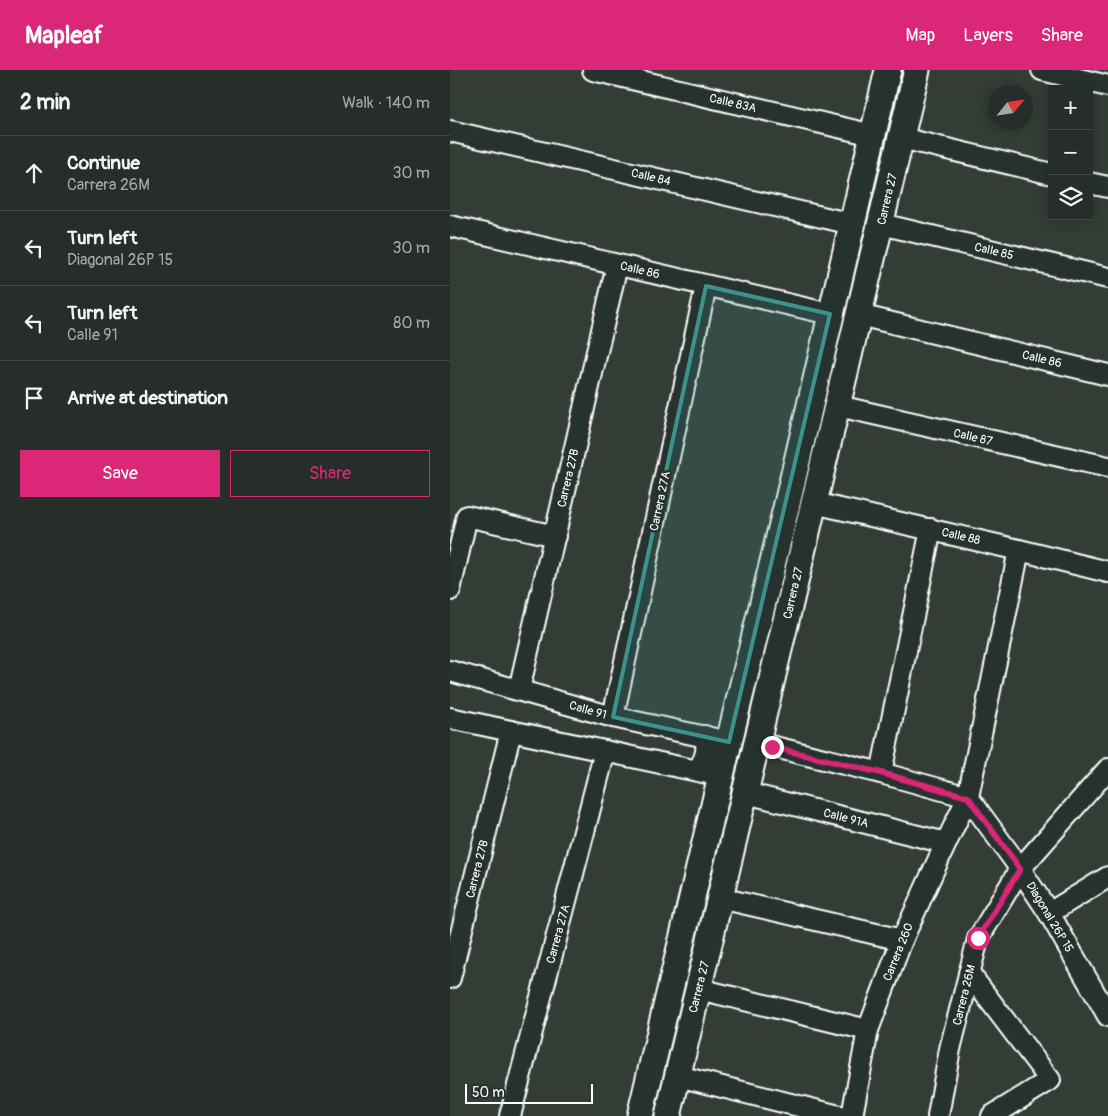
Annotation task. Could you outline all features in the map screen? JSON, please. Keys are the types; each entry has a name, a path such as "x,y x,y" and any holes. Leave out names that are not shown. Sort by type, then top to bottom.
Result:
{"main road":[{"path":"640,1116 717,739 787,504 888,70"},
{"name":"Carrera 27","path":"668,1116 917,70"}],"street":[{"name":"Calle 83A","path":"594,70 873,135"},
{"path":"1042,70 1108,86"},
{"name":"Calle 84","path":"450,131 852,224"},
{"path":"901,138 1048,173"},
{"path":"1093,184 1108,187"},
{"name":"Calle 85","path":"881,224 1108,278"},
{"name":"Calle 86","path":"450,226 830,314"},
{"name":"Carrera 27B","path":"519,690 617,265"},
{"name":"Carrera 27A","path":"614,717 706,286"},
{"name":"Calle 86","path":"859,315 1108,374"},
{"name":"Calle 87","path":"838,406 1108,467"},
{"name":"Calle 88","path":"814,502 1108,572"},
{"path":"450,590 467,516 555,536"},
{"path":"881,773 932,529"},
{"name":"Carrera 26O","path":"852,1116 868,1030 902,940 968,797 1019,550"},
{"name":"Calle 91","path":"450,671 614,717 717,739"},
{"path":"450,718 709,773"},
{"name":"Carrera 27B","path":"450,978 511,731"},
{"path":"758,743 881,773 968,797"},
{"name":"Carrera 27A","path":"510,1116 605,751"},
{"name":"Carrera 26M","path":"938,1116 950,1049 978,938 1017,864 1106,778"},
{"name":"Calle 91A","path":"746,793 946,843"},
{"name":"Diagonal 26P 15","path":"968,797 1017,864 1049,913 1108,1016"},
{"path":"1049,913 1108,877"},
{"path":"720,898 902,940"},
{"path":"969,973 1050,1080 992,1116"},
{"path":"699,989 868,1030"},
{"path":"678,1076 839,1116"}],"highlighted area":[{"path":"706,286 830,314 729,742 613,717"}],"route":[{"path":"772,747 881,773 968,797 1020,869 978,938"}]}
